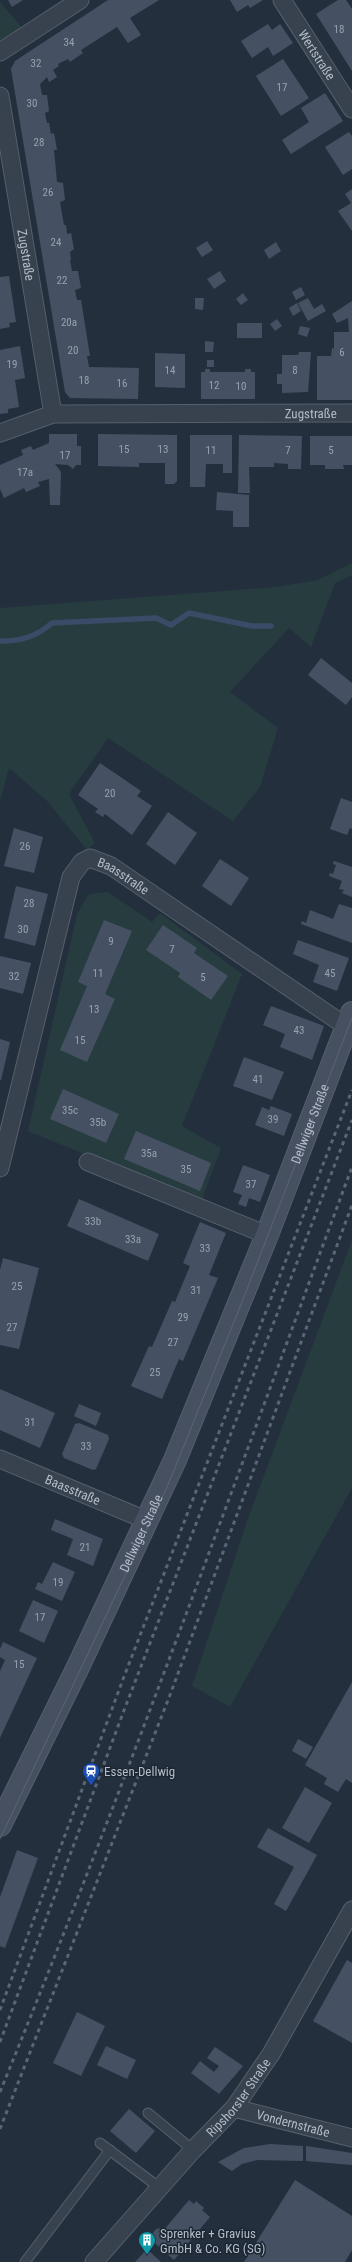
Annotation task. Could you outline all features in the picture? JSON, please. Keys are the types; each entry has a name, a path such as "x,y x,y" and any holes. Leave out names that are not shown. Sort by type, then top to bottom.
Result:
{"main road":[{"name":"Dellwiger Straße","path":"0,1826 79,1665 175,1460 267,1234 349,1020"}],"street":[{"path":"0,52 80,0"},
{"name":"Wertstraße","path":"282,0 352,109"},
{"name":"Zugstraße","path":"0,96 52,414"},
{"name":"Zugstraße","path":"0,434 52,414 352,414"},
{"name":"Baasstraße","path":"0,1168 71,877 82,862 90,858 111,866 349,1020"},
{"path":"88,1162 267,1234"},
{"name":"Baasstraße","path":"0,1459 146,1520"},
{"name":"Ripshorster Straße","path":"94,2262 193,2150 234,2108 271,2054 352,1910"},
{"name":"Vondernstraße","path":"234,2108 352,2138"}],"lane":[{"path":"148,2113 193,2150"},
{"path":"100,2143 160,2188"},
{"path":"25,2262 110,2150"}],"green space":[{"path":"0,2 28,35 0,55"},
{"path":"352,563 352,575 335,583 311,647 289,628 230,692 278,728 260,787 233,821 108,738 69,794 95,843 87,850 47,801 9,768 0,801 0,608 276,587 318,580"},
{"path":"108,892 152,922 160,913 242,974 182,1126 221,1148 201,1202 28,1131 77,914 89,894"},
{"path":"352,1240 352,1488 230,1707 192,1686 248,1518"}],"building":[{"path":"8,0 23,0 12,7"},
{"path":"108,0 159,0 130,18 141,35 128,43 117,27 81,50 83,53 70,62 68,59 58,64 59,66 53,70 57,77 49,82 47,77 40,84 42,95 47,95 49,111 45,113 51,134 54,133 57,150 54,150 57,182 63,183 65,200 60,202 64,225 66,225 67,234 71,233 74,249 70,252 72,271 78,271 81,288 75,290 77,300 81,300 90,356 87,356 89,367 139,368 138,399 70,398 65,392 11,69 15,61"},
{"path":"230,0 263,0 250,8 248,5 237,12"},
{"path":"338,0 346,0 352,9 352,71 316,14"},
{"path":"268,24 272,30 280,24 293,43 273,56 268,47 252,58 241,41"},
{"path":"283,59 309,98 281,116 256,76"},
{"path":"325,93 343,121 291,154 282,140 309,122 301,108"},
{"path":"349,132 352,136 352,169 343,175 325,147"},
{"path":"352,189 352,231 338,211 351,203 345,194"},
{"path":"207,241 213,250 202,257 196,248"},
{"path":"276,242 281,251 269,259 264,250"},
{"path":"220,271 226,281 214,289 207,279"},
{"path":"9,276 16,322 9,323 10,327 0,329 0,277"},
{"path":"301,287 305,295 296,300 292,292"},
{"path":"243,293 248,300 241,305 236,299"},
{"path":"195,298 204,298 203,310 195,309"},
{"path":"308,298 314,309 322,304 326,311 308,321 298,303"},
{"path":"352,301 352,400 317,400 317,356 331,356 332,348 334,349 334,332 349,332 348,318 337,323 332,314"},
{"path":"297,303 301,311 293,316 289,308"},
{"path":"277,319 282,326 275,331 270,324"},
{"path":"237,323 262,323 262,338 237,338"},
{"path":"300,326 310,328 307,337 298,334"},
{"path":"205,341 214,342 213,352 205,352"},
{"path":"20,346 25,378 15,380 19,407 8,409 8,413 0,414 0,350"},
{"path":"299,352 311,352 308,392 282,393 282,384 277,384 277,374 282,374 282,355 298,355"},
{"path":"155,353 185,354 185,388 155,387"},
{"path":"207,360 214,360 214,367 207,367"},
{"path":"205,369 210,369 210,372 245,372 245,369 251,369 251,372 255,372 255,399 201,399 201,372 205,372"},
{"path":"49,434 77,434 77,446 81,446 81,465 76,465 73,469 68,465 55,464 61,472 60,505 50,505 49,479 38,482 40,486 26,492 24,488 4,498 0,489 0,465 23,455 21,450 31,446 33,450 49,443"},
{"path":"98,434 177,435 177,481 174,484 165,484 165,463 139,463 139,467 98,466"},
{"path":"190,435 232,435 232,473 223,473 223,464 206,464 205,487 190,487"},
{"path":"239,435 302,436 301,469 288,469 288,464 274,463 274,467 249,467 250,493 238,493"},
{"path":"310,436 352,436 352,465 343,465 344,469 325,469 325,465 310,465"},
{"path":"217,492 249,495 249,527 233,527 233,511 216,510"},
{"path":"321,658 352,683 352,697 346,705 308,675"},
{"path":"100,763 141,791 137,796 152,806 132,835 105,814 103,817 95,812 98,809 78,795"},
{"path":"341,798 352,802 352,829 350,828 347,835 330,829"},
{"path":"168,812 197,833 175,865 146,844"},
{"path":"14,828 43,837 34,873 4,866"},
{"path":"220,859 249,878 231,906 202,886"},
{"path":"334,861 352,867 352,897 342,893 344,890 339,889 342,881 329,876 330,873 333,874 336,865 333,864"},
{"path":"16,886 48,894 35,946 4,938"},
{"path":"339,904 352,908 352,943 301,924 302,921 306,923 310,910 333,919"},
{"path":"104,920 132,931 105,994 115,999 87,1062 60,1050 87,986 78,982"},
{"path":"163,925 197,948 194,953 228,976 211,1000 178,977 180,973 146,950"},
{"path":"298,940 349,958 337,991 313,982 319,965 293,954"},
{"path":"0,956 31,963 23,994 0,988"},
{"path":"271,1006 324,1026 312,1060 280,1047 285,1034 263,1025"},
{"path":"0,1039 10,1042 1,1080 0,1080"},
{"path":"244,1057 284,1072 272,1100 233,1086"},
{"path":"63,1089 119,1114 106,1143 50,1119"},
{"path":"271,1106 292,1114 284,1136 255,1125 262,1107 269,1110"},
{"path":"136,1131 211,1163 200,1191 124,1159"},
{"path":"243,1165 270,1175 260,1202 249,1198 246,1207 238,1204 242,1195 233,1192"},
{"path":"79,1199 159,1234 148,1261 67,1226"},
{"path":"200,1222 226,1233 209,1275 218,1278 183,1361 179,1359 162,1399 131,1386 149,1346 152,1347 172,1301 175,1302 190,1266 183,1263"},
{"path":"3,1258 39,1268 19,1349 0,1345 0,1270"},
{"path":"0,1389 55,1413 40,1448 0,1430"},
{"path":"79,1404 101,1413 96,1426 74,1416"},
{"path":"79,1423 108,1435 109,1439 96,1469 93,1470 64,1458 62,1454 75,1424"},
{"path":"55,1519 103,1539 93,1566 67,1555 73,1539 51,1530"},
{"path":"53,1562 75,1572 62,1601 35,1589 38,1582 42,1584"},
{"path":"33,1600 58,1611 44,1643 19,1631"},
{"path":"3,1642 37,1658 0,1738 0,1671 5,1660 0,1657 0,1649"},
{"path":"352,1682 352,1783 346,1779 338,1792 324,1784 327,1778 305,1765"},
{"path":"298,1739 313,1747 306,1759 292,1751"},
{"path":"305,1787 332,1803 309,1843 282,1828"},
{"path":"268,1828 317,1855 286,1911 274,1904 294,1867 257,1847"},
{"path":"17,1850 38,1858 5,1948 0,1946 0,1897"},
{"path":"347,1960 352,1963 352,2043 313,2021"},
{"path":"77,2012 105,2026 81,2076 53,2063"},
{"path":"106,2046 136,2060 127,2079 97,2065"},
{"path":"215,2047 243,2066 219,2094 191,2073 200,2061 214,2072 219,2066 207,2058"},
{"path":"129,2109 155,2131 136,2153 110,2131"},
{"path":"270,2144 303,2146 303,2161 257,2160 242,2164 232,2171 218,2162 244,2148"},
{"path":"306,2146 352,2153 352,2165 306,2161"},
{"path":"295,2180 352,2216 352,2250 345,2262 244,2262"},
{"path":"189,2200 194,2204 196,2201 204,2208 202,2210 210,2217 174,2260 149,2238 156,2229 160,2228 163,2231"},
{"name":"Sprenker + Gravius GmbH & Co. KG (SG)","path":"147,2249 161,2262 135,2262"}],"waterway":[{"path":"0,641 21,639 34,635 52,623 156,618 171,625 189,613 252,626 271,626"}],"tram line":[{"path":"0,1839 168,1485 244,1297 352,1018"}],"railway":[{"path":"0,2010 125,1674 352,1090"},
{"path":"0,2042 123,1713 352,1120"},
{"path":"0,2092 92,1862 136,1747 352,1167"},
{"path":"0,2129 170,1695 352,1205"}],"place":[{"name":"Essen-Dellwig","path":"91,1786"},
{"name":"Sprenker + Gravius GmbH & Co. KG (SG)","path":"147,2255"}]}
